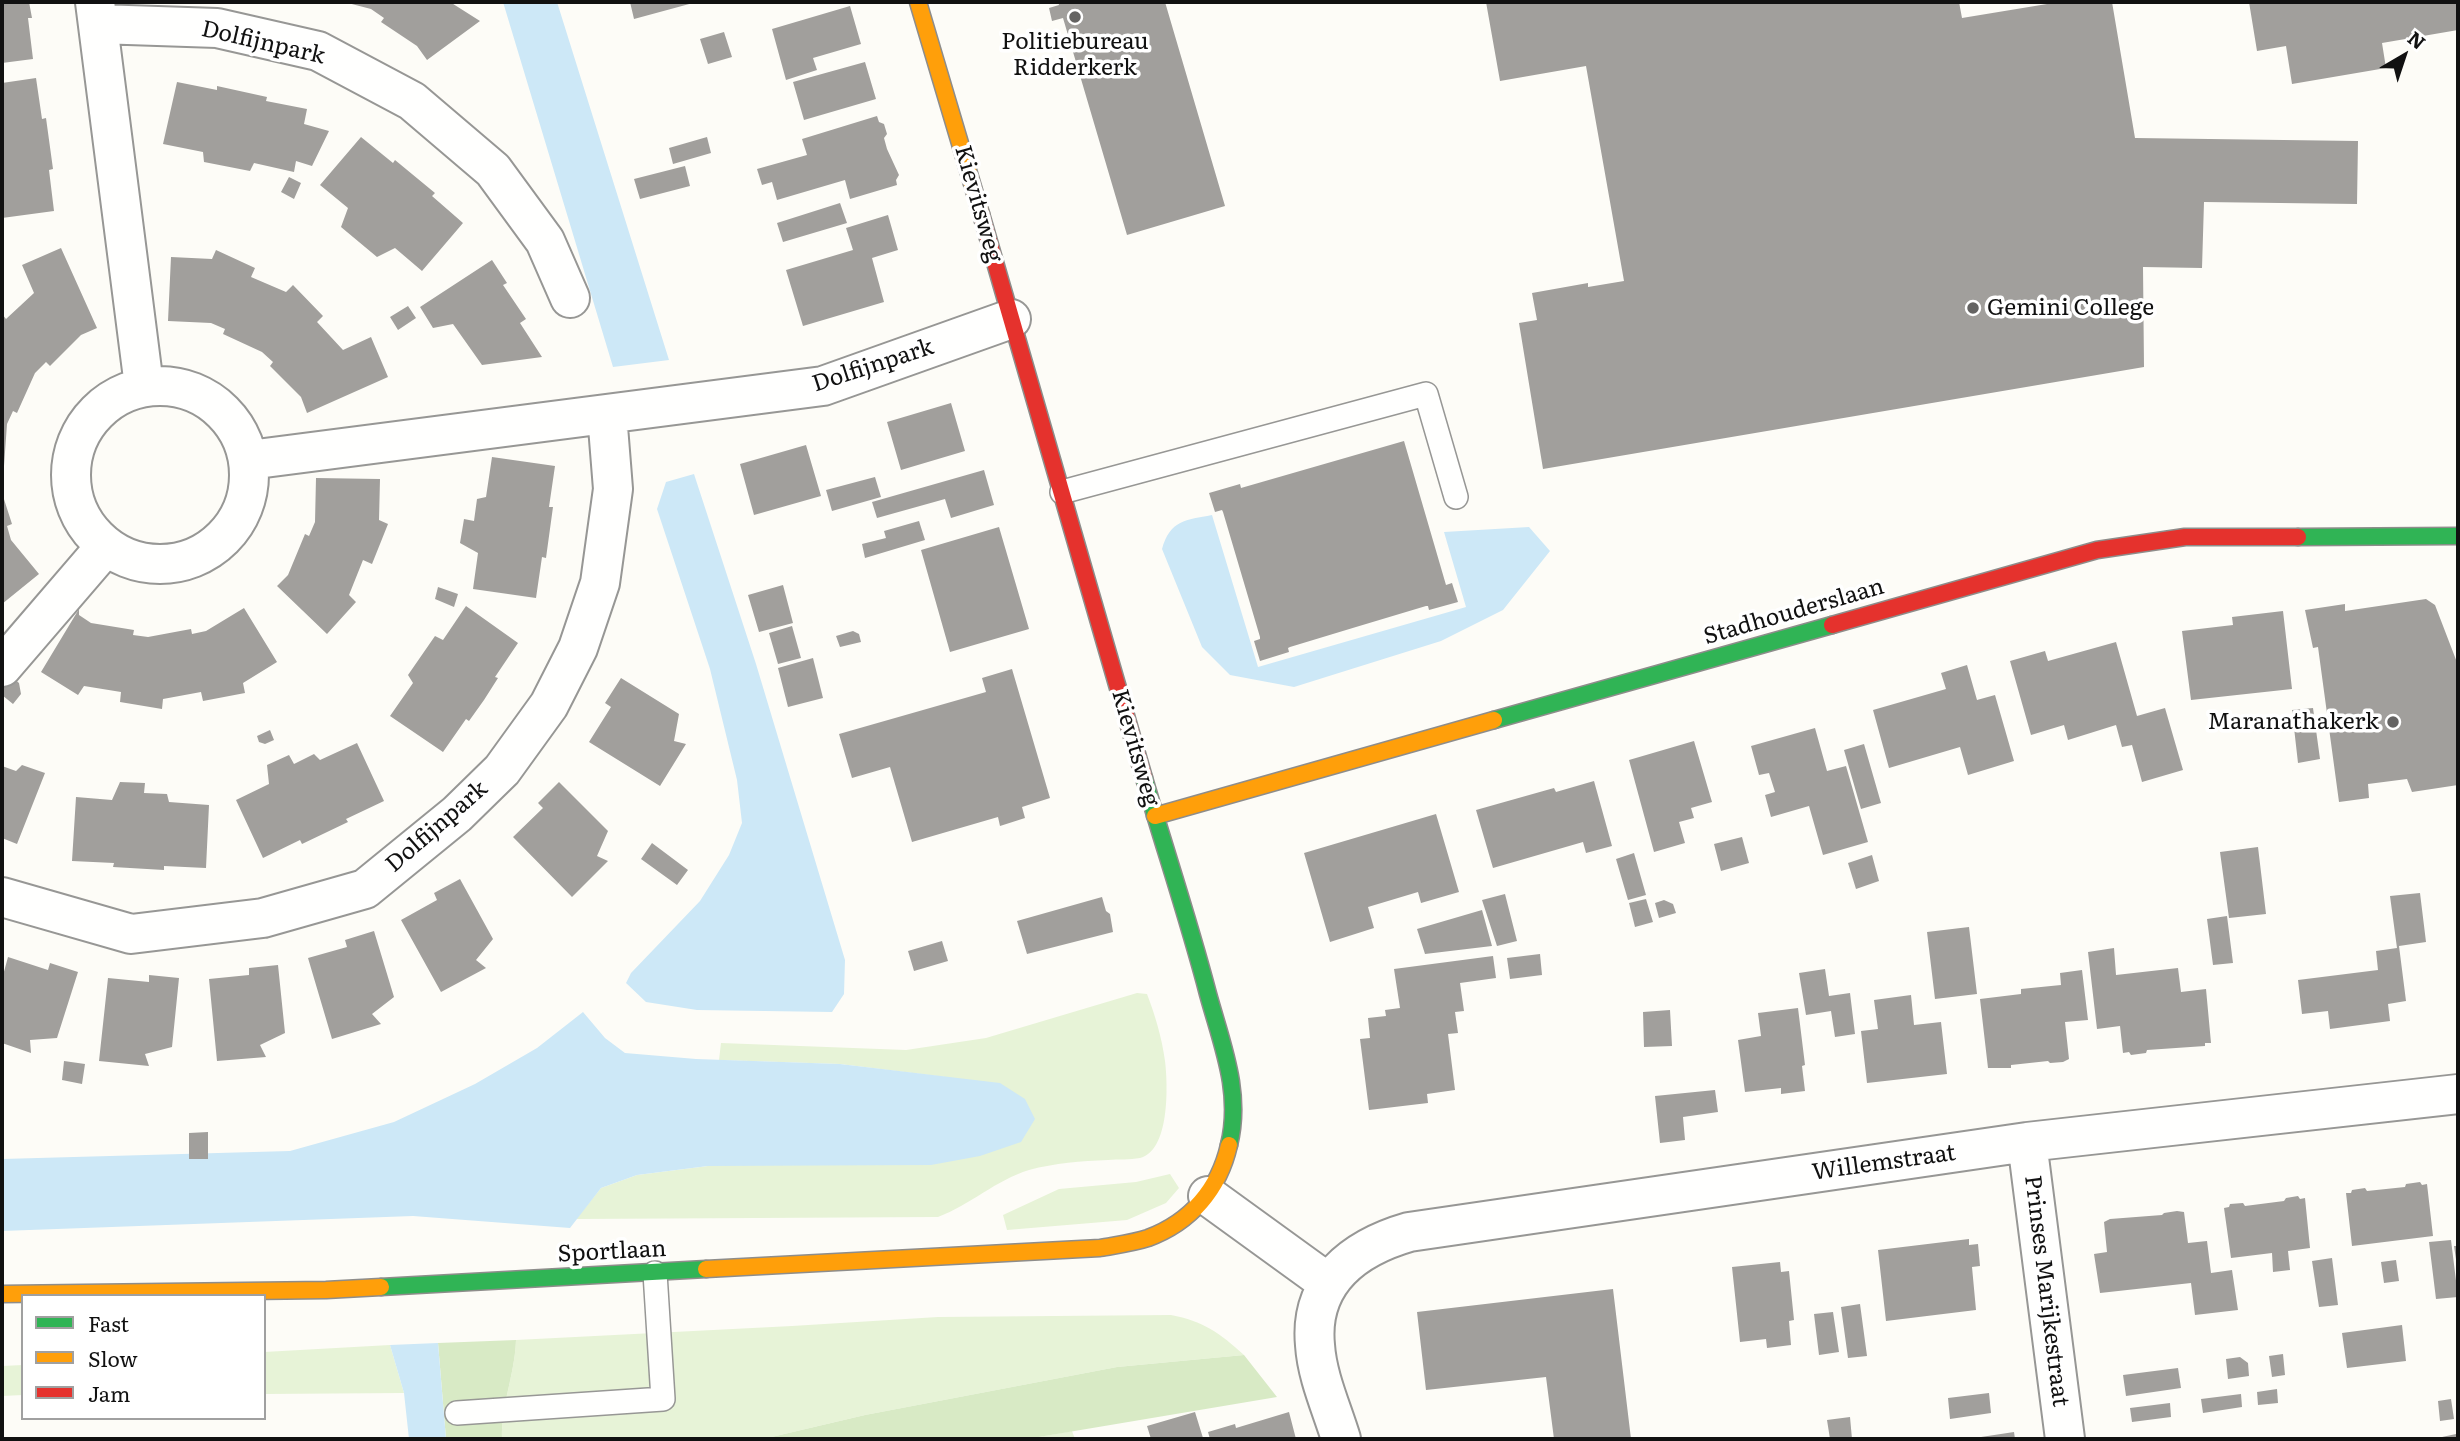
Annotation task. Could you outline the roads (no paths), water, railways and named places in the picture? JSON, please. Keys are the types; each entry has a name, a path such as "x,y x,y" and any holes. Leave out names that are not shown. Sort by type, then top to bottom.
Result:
{"street":[{"name":"Kievitsweg","path":"918,2 1233,1081 1235,1112 1231,1138 1224,1168 1209,1196"},
{"name":"Dolfijnpark","path":"144,386 97,13 217,28 318,51 412,101 493,170 545,241 570,298"},
{"name":"Dolfijnpark","path":"249,460 823,386 1011,319"},
{"path":"144,386 173,386 200,394 223,410 240,433 249,460 249,491 239,520 219,543 192,559 163,565 133,561 106,546 86,525 74,498 71,468 77,439 93,414 117,396 144,386"},
{"name":"Dolfijnpark","path":"2,897 131,934 263,918 365,889 457,814 502,770 549,705 578,648 600,583 613,489 607,414"},
{"name":"Stadhouderslaan","path":"1155,816 2097,551 2185,537 2458,536"},
{"path":"2,667 106,546"},
{"name":"Willemstraat","path":"1328,1283 1364,1250 1384,1239 1409,1232 2027,1142 2458,1094"},
{"name":"Prinses Marijkestraat","path":"2027,1142 2065,1439"},
{"path":"1209,1196 1328,1283 1318,1301 1315,1345 1320,1371 1341,1439"},
{"name":"Sportlaan","path":"2,1294 326,1290 1100,1248 1147,1238 1179,1223 1209,1196"}],"lane":[{"path":"1062,492 1426,394 1455,497"},
{"path":"457,1412 663,1399 655,1273"}],"water":[{"path":"503,2 557,2 669,360 613,367"},
{"path":"694,474 756,664 845,960 844,994 832,1012 697,1010 646,1002 626,983 631,973 700,901 729,855 742,823 737,780 710,669 657,509 666,482"},
{"path":"1212,515 1258,667 1466,607 1444,532 1529,527 1550,551 1503,610 1441,641 1294,687 1230,675 1202,647 1162,549 1165,539 1174,527 1187,520"},
{"path":"583,1012 605,1038 625,1053 696,1059 840,1064 1000,1083 1025,1099 1035,1119 1021,1142 980,1156 931,1165 708,1166 637,1175 601,1188 570,1228 413,1216 2,1231 2,1159 290,1151 394,1122 475,1084 537,1048"},
{"path":"438,1343 446,1439 409,1439 404,1393 390,1345"}],"place":[{"name":"Politiebureau Ridderkerk","path":"1075,17"},
{"name":"Gemini College","path":"1973,308"},
{"name":"Maranathakerk","path":"2393,722"}]}
